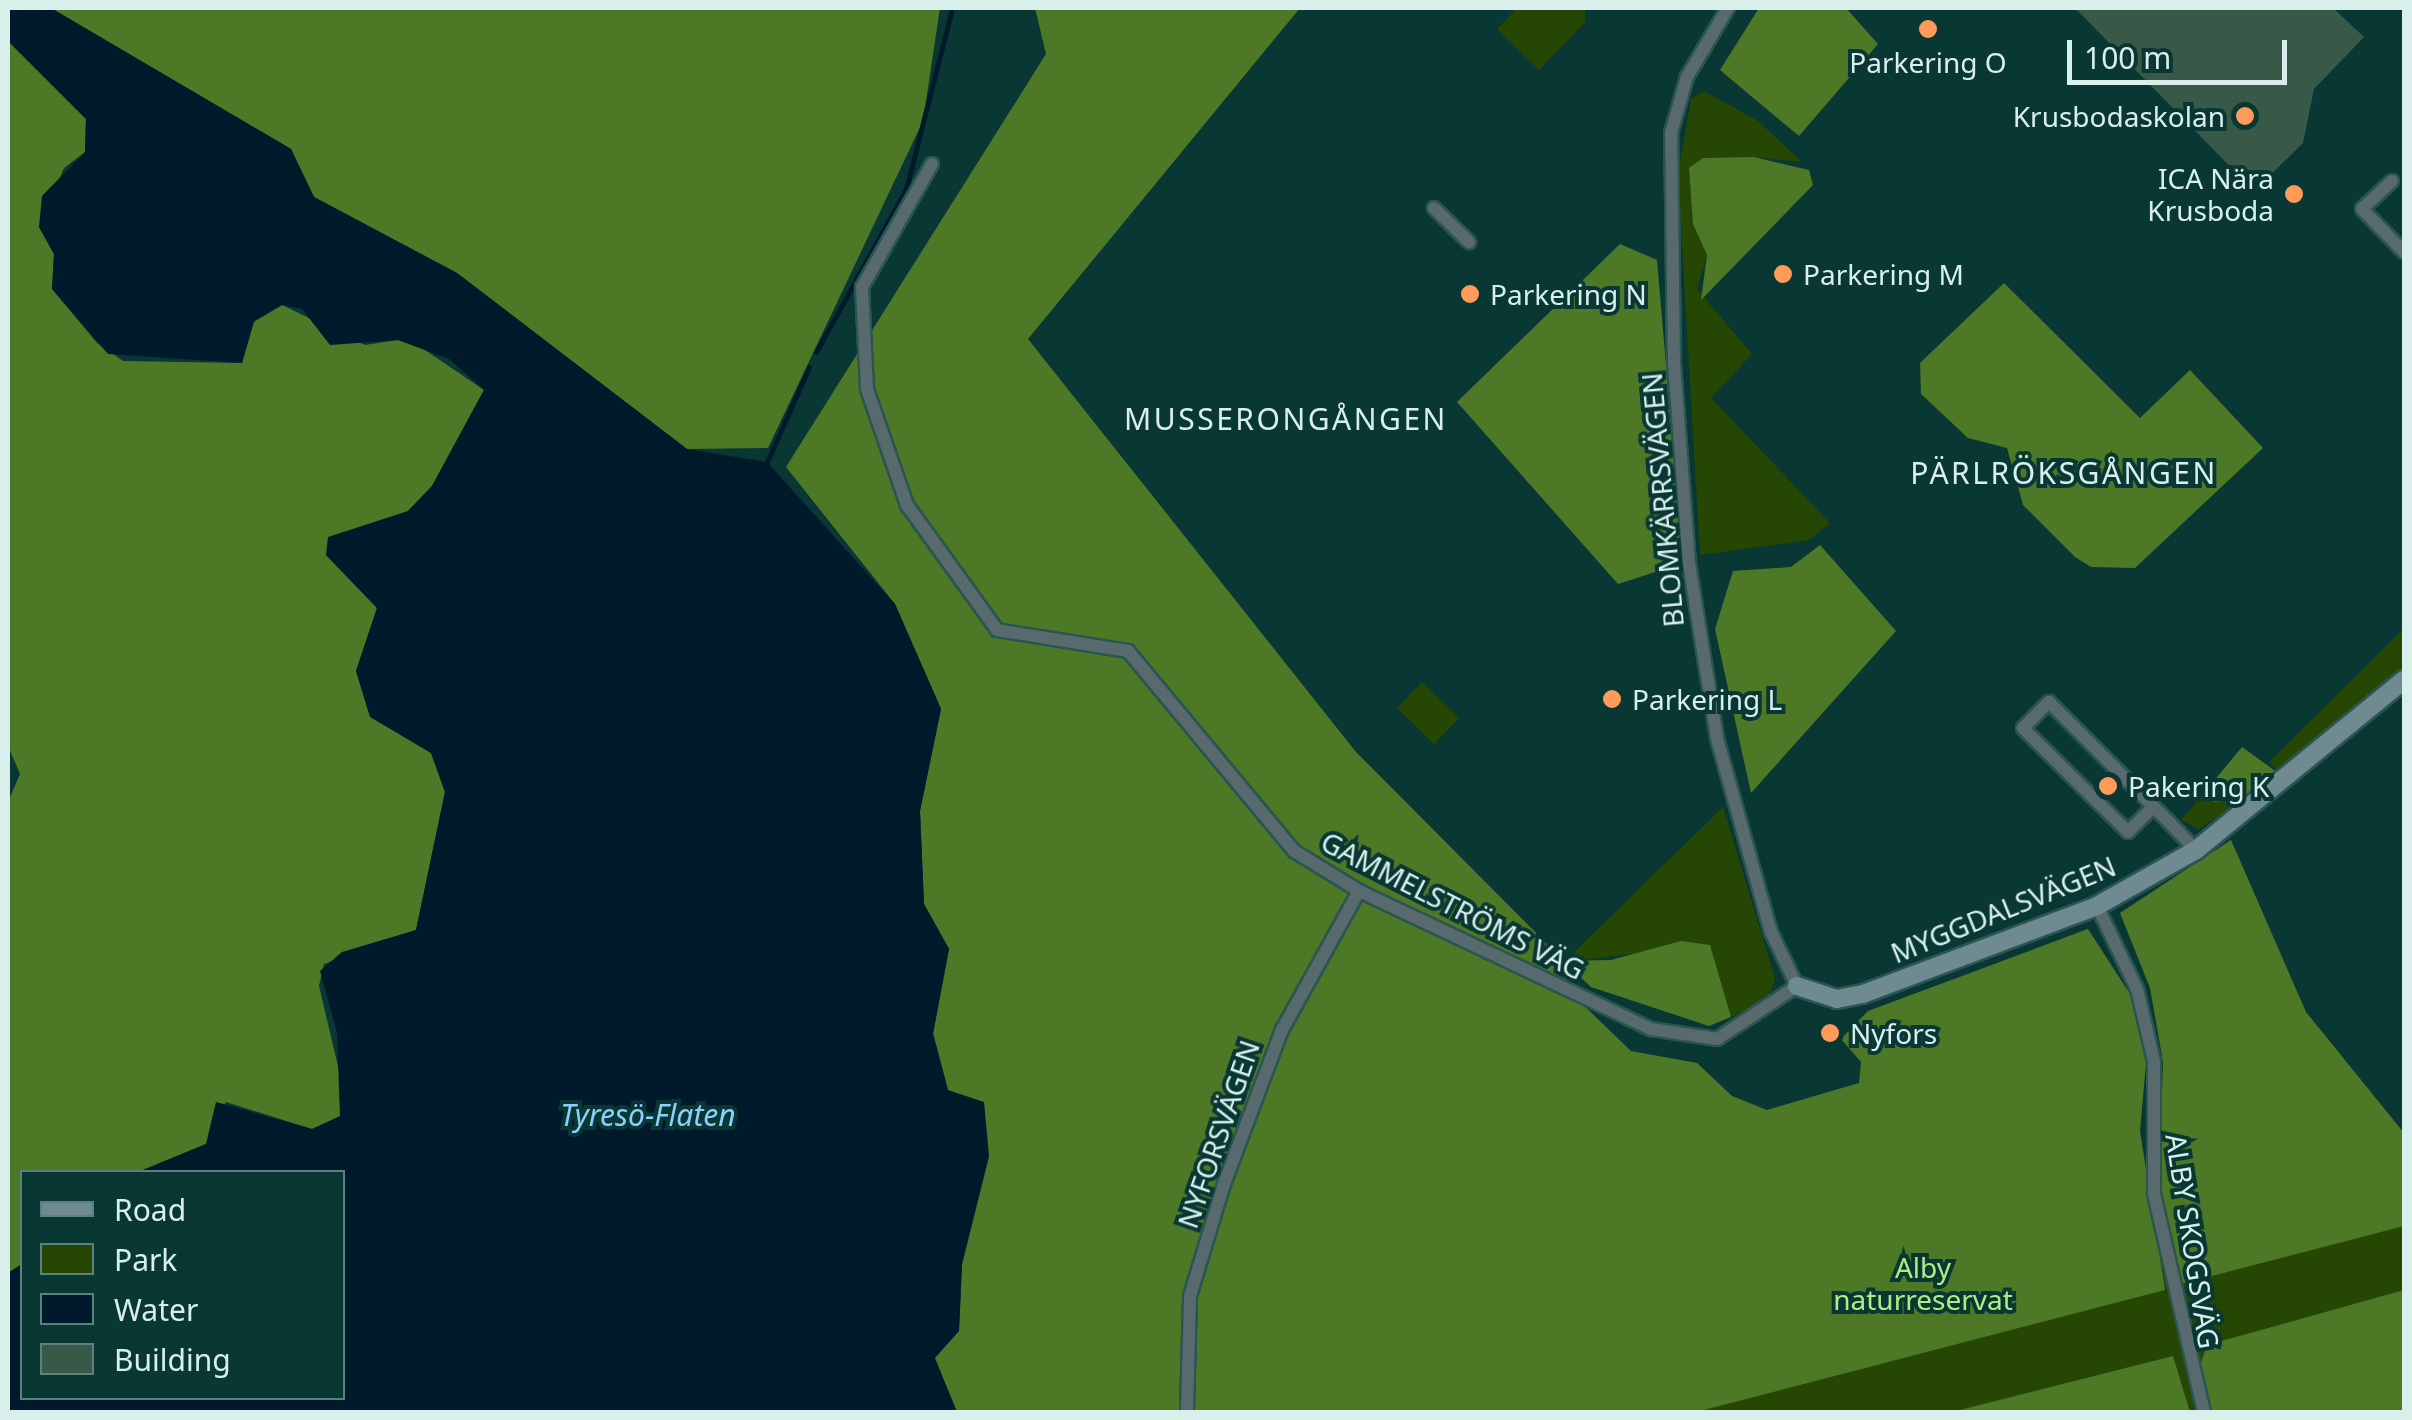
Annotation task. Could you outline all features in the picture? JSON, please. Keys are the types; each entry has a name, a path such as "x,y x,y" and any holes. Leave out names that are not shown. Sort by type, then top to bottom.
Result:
{"street":[{"name":"BLOMKÄRRSVÄGEN","path":"1728,8 1688,77 1671,133 1674,364 1689,563 1717,738 1771,932 1797,986"},
{"name":"GAMMELSTRÖMS VÄG","path":"932,164 862,286 867,389 907,505 997,630 1128,652 1294,851 1359,891 1652,1029 1716,1039 1797,986"},
{"path":"2392,182 2362,209 2404,252"},
{"path":"1434,208 1469,242"},
{"name":"MYGGDALSVÄGEN","path":"1797,986 1837,999 1863,994 2097,906 2196,850 2404,680"},
{"path":"2154,807 2128,832 2023,728 2049,702 2154,807 2196,850"},
{"name":"NYFORSVÄGEN","path":"1187,1412 1190,1296 1230,1168 1282,1030 1359,891"},
{"name":"ALBY SKOGSVÄG","path":"2097,906 2137,989 2154,1061 2154,1194 2204,1412"}],"green space":[{"path":"51,8 940,8 923,121 768,448 687,449 457,273 314,197 291,149"},
{"path":"1035,8 1300,8 1028,339 1356,752 1564,961 1611,960 1681,941 1710,945 1731,1017 1709,1026 1591,987 1565,963 1574,996 1631,1051 1697,1063 1732,1096 1767,1110 1859,1083 1861,1062 1841,1039 1868,1011 2088,929 2130,994 2146,1063 2140,1131 2165,1290 1696,1412 957,1412 934,1358 959,1331 962,1264 989,1156 948,1090 933,1033 949,949 924,904 920,811 941,709 895,604 786,467 1046,54"},
{"path":"1517,8 1585,8 1585,22 1539,70 1497,29"},
{"path":"1759,8 1846,8 1878,44 1799,136 1720,70"},
{"path":"8,41 86,119 85,152 64,168 39,227 54,254 52,289 97,343 123,361 242,363 254,322 282,305 365,345 398,340 422,348 484,390 432,486 408,511 326,555 377,608 356,671 370,716 431,753 445,792 416,930 324,964 319,986 345,1096 340,1117 312,1129 226,1102 206,1144 143,1170 20,1170 20,1265 8,1273 8,802 20,774 8,746"},
{"path":"1704,91 1758,121 1802,162 1754,157 1689,168 1693,224 1707,255 1697,289 1752,354 1711,398 1830,523 1809,540 1700,555 1678,174 1691,99"},
{"path":"1754,157 1809,170 1813,185 1701,300 1707,255 1693,224 1689,168 1703,158"},
{"path":"1620,244 1657,260 1683,563 1618,584 1457,402"},
{"path":"2004,283 2140,418 2190,370 2263,448 2135,568 2091,567 2075,557 2023,505 2007,448 1968,438 1921,394 1920,363"},
{"path":"1820,545 1896,631 1751,793 1715,629 1733,571 1791,567"},
{"path":"2404,628 2404,668 2278,773 2270,761"},
{"path":"1422,682 1459,718 1434,744 1397,708"},
{"path":"2242,747 2278,773 2246,798 2214,802 2203,794"},
{"path":"2203,794 2214,802 2246,798 2199,829 2181,820"},
{"path":"1723,807 1775,978 1768,1000 1731,1017 1710,945 1564,962"},
{"path":"2231,840 2306,1012 2404,1133 2404,1226 2181,1284 2159,1183 2163,1062 2150,988 2120,913"},
{"name":"Alby naturreservat","path":"1932,1148 2194,1244 2404,1178 2404,1412 1448,1412"},
{"path":"2404,1290 2404,1412 2207,1412 2198,1372 2207,1345"},
{"path":"2173,1356 2190,1412 1952,1412"}],"water":[{"name":"Tyresö-Flaten","path":"8,8 51,8 291,149 314,197 457,273 687,449 767,462 895,604 941,709 920,811 924,904 949,949 933,1034 948,1090 984,1102 989,1156 962,1264 959,1331 935,1358 957,1412 8,1412 8,1273 20,1265 20,1400 345,1400 345,1170 143,1170 206,1144 216,1102 312,1129 340,1116 337,1033 320,971 342,952 416,930 445,792 431,753 370,717 356,671 377,608 326,555 328,537 408,511 432,486 484,390 449,359 398,340 330,345 302,309 282,305 254,321 242,363 108,354 52,289 54,254 39,227 42,196 85,152 86,119 8,41"}],"building":[{"name":"Krusbodaskolan","path":"2075,8 2333,8 2364,37 2314,89 2303,143 2254,191"}],"waterway":[{"path":"816,352 906,189 952,8"},
{"path":"767,462 809,367"}],"place":[{"name":"Parkering O","path":"1928,29"},
{"name":"Krusbodaskolan","path":"2245,116"},
{"name":"ICA Nära Krusboda","path":"2294,194"},
{"name":"Parkering M","path":"1783,274"},
{"name":"Parkering N","path":"1470,294"},
{"name":"Parkering L","path":"1612,699"},
{"name":"Pakering K","path":"2108,786"},
{"name":"Nyfors","path":"1830,1033"}],"district":[{"name":"MUSSERONGÅNGEN","path":"1286,419"},
{"name":"PÄRLRÖKSGÅNGEN","path":"2064,473"}]}
